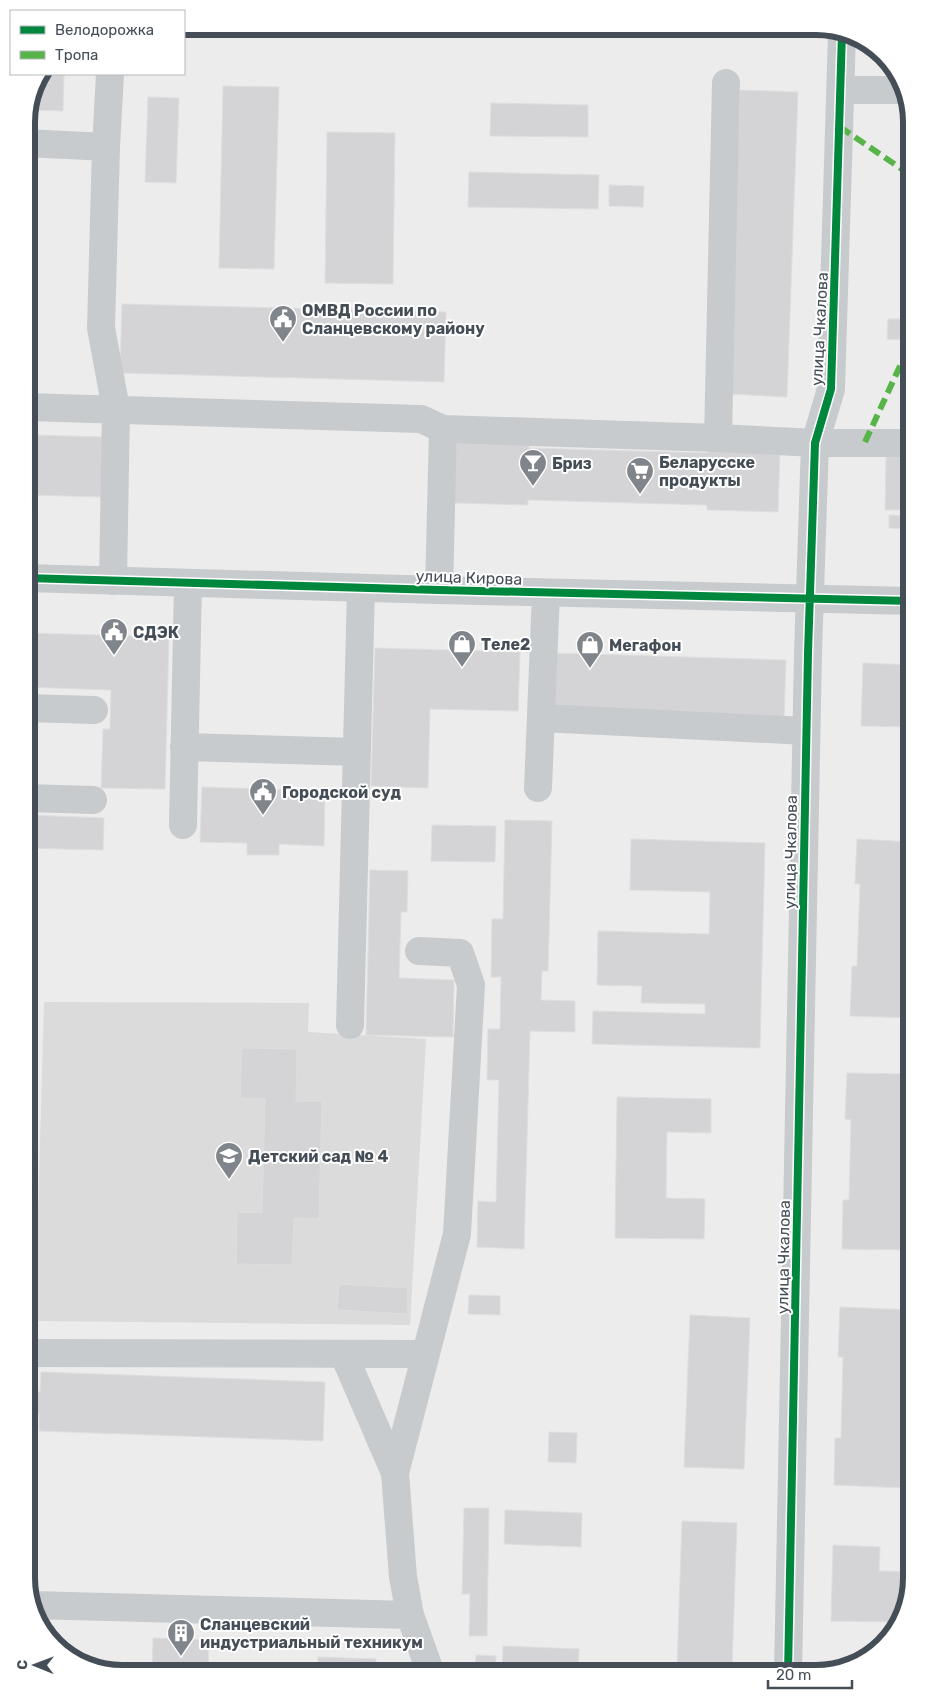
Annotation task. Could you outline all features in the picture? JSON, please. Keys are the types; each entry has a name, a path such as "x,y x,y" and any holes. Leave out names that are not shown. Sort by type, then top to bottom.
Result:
{"street":[{"name":"улица Чкалова","path":"788,1665 806,731 815,443 831,389 842,39"},
{"path":"110,75 101,328 116,408 113,580"},
{"path":"718,438 726,83"},
{"path":"841,90 896,90"},
{"path":"35,143 106,147"},
{"path":"35,407 116,408 421,419 443,429 815,443 903,443"},
{"path":"439,590 443,429"},
{"name":"улица Кирова","path":"35,578 810,600 903,601"},
{"path":"182,825 188,583"},
{"path":"350,1024 361,588"},
{"path":"538,788 546,593"},
{"path":"35,708 94,710"},
{"path":"541,718 806,731"},
{"path":"184,747 356,752"},
{"path":"35,798 93,800"},
{"path":"419,951 460,953 471,985 457,1234 395,1473 403,1577 410,1615 428,1665"},
{"path":"35,1353 425,1354"},
{"path":"344,1355 395,1473"},
{"path":"40,1605 410,1615"}],"shaded area":[{"name":"Детский сад № 4","path":"44,1002 309,1003 308,1032 426,1039 410,1325 35,1321"}],"building":[{"path":"49,75 64,75 63,111 36,110 38,99"},
{"path":"223,86 279,87 274,269 219,268"},
{"path":"740,90 798,92 787,397 729,394"},
{"path":"148,97 179,98 176,183 145,182"},
{"path":"491,103 588,105 588,137 490,136"},
{"path":"327,132 395,133 393,284 325,283"},
{"path":"469,172 599,175 598,209 468,207"},
{"path":"609,185 644,186 643,207 609,206"},
{"name":"ОМВД России по Сланцевскому району","path":"122,304 446,312 444,382 120,373"},
{"path":"888,319 903,319 903,340 887,339"},
{"path":"35,435 104,437 102,497 35,495"},
{"path":"456,443 529,445 529,448 708,453 709,450 780,452 778,512 707,510 707,505 528,500 528,505 454,503"},
{"path":"886,455 903,456 903,510 885,510"},
{"path":"889,515 903,516 903,529 889,528"},
{"path":"35,633 169,637 165,789 101,788 103,729 110,729 111,690 35,687"},
{"path":"375,648 520,652 518,711 430,709 428,788 371,786"},
{"path":"555,653 786,660 784,718 554,711"},
{"path":"863,663 903,665 903,727 861,726"},
{"name":"Городской суд","path":"202,787 325,791 324,846 279,844 279,855 247,855 247,843 200,842"},
{"path":"35,815 104,818 103,850 35,848"},
{"path":"505,820 552,821 548,971 542,971 541,1000 575,1001 575,1032 530,1031 524,1249 477,1247 478,1201 496,1202 499,1080 487,1080 488,1029 500,1029 501,977 491,977 492,919 503,919"},
{"path":"432,825 496,826 495,862 431,861"},
{"path":"631,839 765,843 760,1048 592,1044 593,1011 705,1014 705,1004 641,1003 642,986 597,985 598,931 709,934 710,892 630,890"},
{"path":"857,839 903,842 903,1018 850,1016 852,966 857,966 860,884 855,884"},
{"path":"370,870 408,871 407,912 401,912 399,978 454,980 453,1037 366,1035"},
{"path":"242,1048 297,1049 296,1101 322,1101 319,1219 294,1218 292,1265 236,1264 237,1212 262,1213 265,1099 240,1098"},
{"path":"847,1073 903,1074 903,1250 842,1249 843,1200 849,1200 851,1120 845,1119"},
{"path":"617,1097 711,1099 711,1133 667,1132 666,1198 705,1199 704,1239 615,1238"},
{"path":"339,1284 408,1288 407,1314 337,1310"},
{"path":"469,1295 500,1296 500,1315 468,1314"},
{"path":"840,1307 903,1310 903,1488 834,1485 835,1438 841,1438 843,1357 838,1357"},
{"path":"690,1315 750,1318 744,1469 684,1467"},
{"path":"41,1372 325,1382 323,1441 39,1431 39,1413 35,1413 35,1391 40,1392"},
{"path":"549,1432 577,1433 576,1463 548,1462"},
{"path":"464,1508 489,1508 487,1636 469,1636 470,1594 462,1594"},
{"path":"505,1510 582,1513 581,1547 504,1544"},
{"path":"682,1521 737,1523 732,1665 677,1665"},
{"path":"833,1545 880,1547 879,1571 903,1572 902,1590 894,1617 891,1622 831,1621"},
{"name":"Сланцевский индустриальный техникум","path":"153,1638 209,1640 208,1665 152,1665"},
{"path":"503,1646 579,1649 578,1665 502,1665"},
{"path":"476,1655 496,1656 496,1665 475,1665"},
{"path":"318,1657 376,1659 376,1665 318,1665"}],"marked path":[{"path":"840,127 903,170"},
{"path":"865,442 903,360"}],"cycle path":[{"path":"788,1665 808,653 815,443 831,389 842,39"},
{"path":"35,578 903,601"}],"place":[{"name":"ОМВД России по Сланцевскому району","path":"283,343"},
{"name":"Бриз","path":"533,487"},
{"name":"Беларусске продукты","path":"640,495"},
{"name":"СДЭК","path":"114,656"},
{"name":"Теле2","path":"462,668"},
{"name":"Мегафон","path":"590,669"},
{"name":"Городской суд","path":"263,816"},
{"name":"Детский сад № 4","path":"229,1180"},
{"name":"Сланцевский индустриальный техникум","path":"181,1657"}]}
